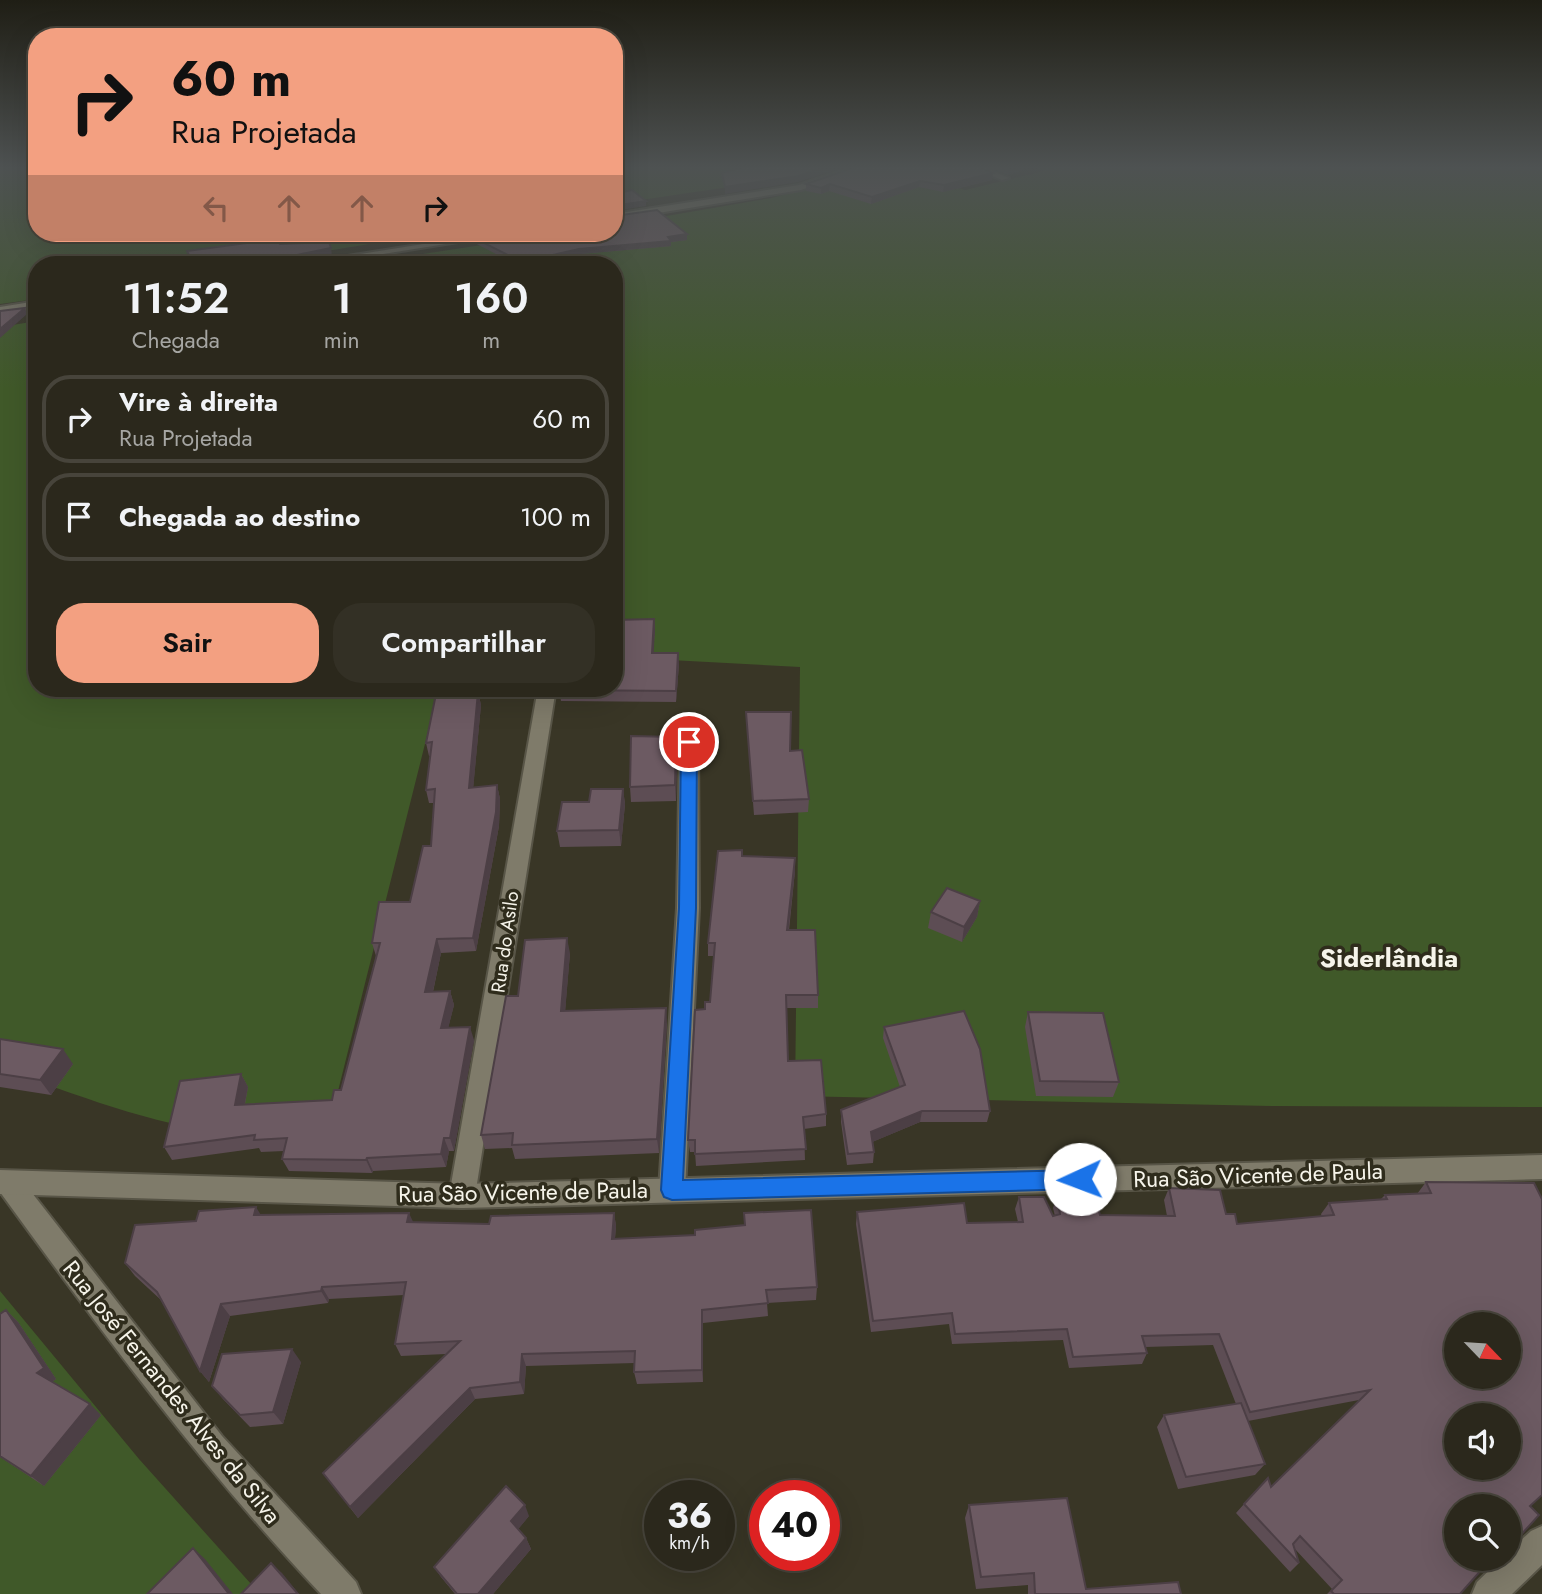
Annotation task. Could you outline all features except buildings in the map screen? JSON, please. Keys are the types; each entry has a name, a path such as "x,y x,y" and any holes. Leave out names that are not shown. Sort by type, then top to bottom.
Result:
{"street":[{"path":"356,256 450,242"},
{"path":"0,310 28,305"},
{"name":"Rua do Asilo","path":"462,1196 503,969 521,827 545,697"},
{"path":"672,1190 688,908 689,742"},
{"name":"Rua São Vicente de Paula","path":"4,1183 462,1196 1542,1167"},
{"name":"Rua José Fernandes Alves da Silva","path":"4,1183 242,1486 344,1594"},
{"path":"1489,1594 1542,1542"}],"green space":[{"path":"0,240 382,242 296,256 28,256 28,300 0,304"},
{"path":"1542,240 1542,1107 1271,1106 795,1096 800,667 623,657 623,256 409,256 501,242"},
{"path":"28,322 28,697 437,697 326,1139 242,1135 171,1123 85,1098 0,1067 0,327"},
{"path":"0,1291 139,1459 260,1594 0,1594"}],"district":[{"name":"Siderlândia","path":"1389,958"}],"route":[{"path":"689,742 688,908 672,1190 1080,1179"}]}
